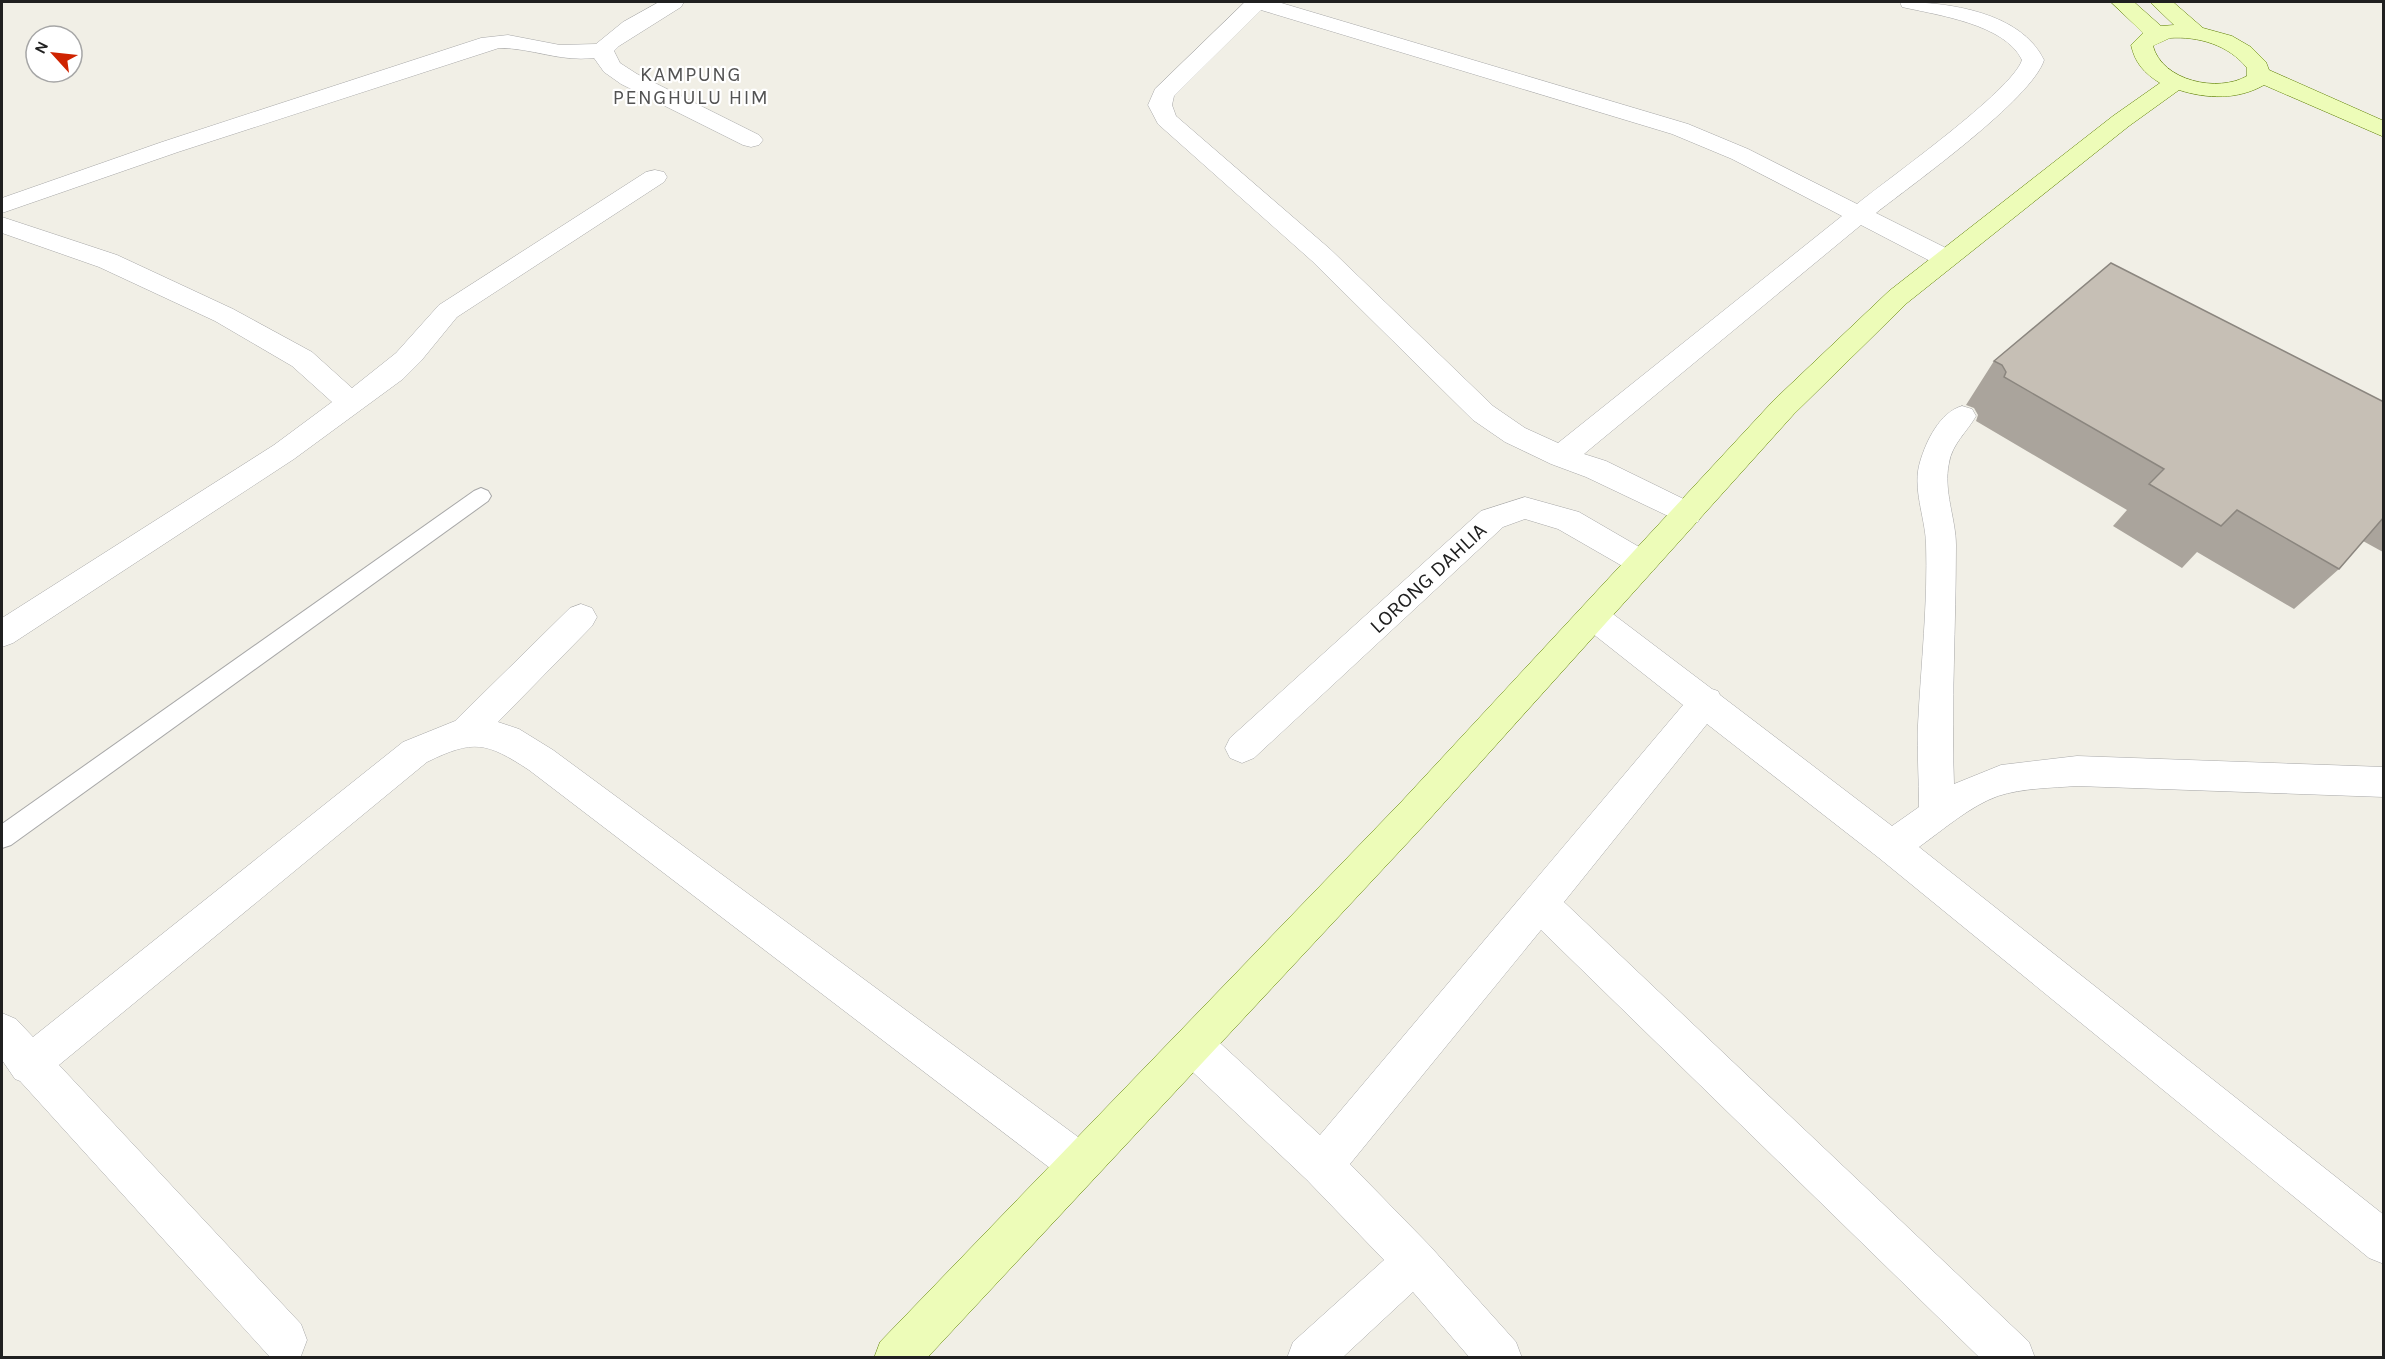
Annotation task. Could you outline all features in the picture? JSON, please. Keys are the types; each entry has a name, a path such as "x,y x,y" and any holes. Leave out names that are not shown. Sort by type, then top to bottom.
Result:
{"main road":[{"path":"2122,2 2157,34"},
{"path":"2161,2 2195,32"},
{"path":"2173,31 2195,32 2223,40 2246,52 2258,67 2259,74 2253,84 2226,91 2200,89 2177,81 2158,72 2143,55 2142,45 2157,34 2173,31"},
{"path":"2259,74 2384,130"},
{"path":"896,1358 1078,1163 1194,1046 1406,820 1784,407 1898,297 1945,258 2121,121 2177,81"}],"street":[{"path":"3,210 170,147 489,43 516,40 559,52 603,50 611,41 631,27 673,2"},
{"path":"1687,513 1596,469 1561,457 1515,435 1483,413 1321,255 1166,119 1160,105 1163,94 1257,2 1680,129 1740,154 1945,258"},
{"path":"1561,457 1857,215 1955,138 2020,82 2032,68 2034,62 2022,43 1991,24 1910,2"},
{"path":"603,50 604,58 613,69 629,79 751,140"},
{"path":"2,634 284,452 404,362 435,323 448,311 655,177"},
{"path":"3,210 224,315 302,359 351,403"},
{"path":"1937,816 1935,727 1940,659 1941,541 1934,507 1934,463 1947,433 1962,416"},
{"name":"LORONG DAHLIA","path":"1242,748 1492,519 1525,508 1568,520 1642,563"},
{"path":"1594,616 1892,847 2384,1243"},
{"path":"467,731 581,617"},
{"path":"1322,1165 1706,701"},
{"path":"29,1065 415,752 444,737 467,731 488,732 515,742 541,760 1078,1163"},
{"path":"1892,847 1978,789 2041,774 2078,771 2384,782"},
{"path":"1540,904 2013,1358"},
{"path":"2,1032 29,1065 285,1340"},
{"path":"1194,1046 1322,1165 1415,1261 1500,1358"},
{"path":"1310,1358 1415,1261"}],"lane":[{"path":"2,837 481,496"}],"building":[{"path":"2111,263 2384,402 2384,517 2339,569 2237,510 2221,526 2149,484 2164,469 2004,377 2006,372 2002,365 1994,361"}],"district":[{"name":"KAMPUNG PENGHULU HIM","path":"691,86"}]}
